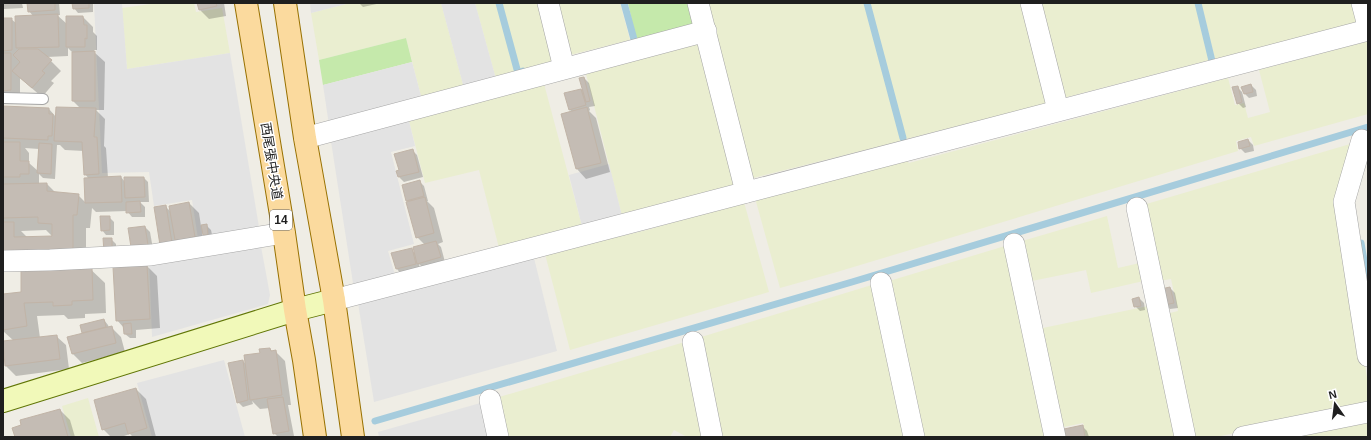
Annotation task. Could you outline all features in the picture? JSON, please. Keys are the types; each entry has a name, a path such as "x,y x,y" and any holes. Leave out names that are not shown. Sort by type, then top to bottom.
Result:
{"main road":[{"name":"西尾張中央道","path":"246,3 284,234 315,437"},
{"path":"285,3 305,138 334,300 353,437"}],"street":[{"path":"548,3 564,68"},
{"path":"698,3 746,192"},
{"path":"1031,3 1058,110"},
{"path":"1362,3 1368,26"},
{"path":"3,401 295,310 1368,30"},
{"path":"305,138 706,31"},
{"path":"1362,140 1344,202 1368,356"},
{"path":"1137,208 1185,437"},
{"path":"3,261 152,255 284,234"},
{"path":"1014,244 1055,437"},
{"path":"881,283 914,437"},
{"path":"693,342 712,437"},
{"path":"490,400 498,437"},
{"path":"1243,437 1368,412"}],"lane":[{"path":"3,98 43,100"}],"green space":[{"path":"158,3 194,3 196,12 222,8 230,53 127,69 122,8"},
{"path":"350,3 441,3 464,88 422,100 406,38 319,60 311,13"},
{"path":"475,3 496,3 516,74 496,79"},
{"path":"502,3 543,3 558,60 520,70"},
{"path":"552,3 620,3 630,40 566,56"},
{"path":"628,3 692,3 698,23 636,39"},
{"path":"704,3 865,3 901,141 753,178"},
{"path":"870,3 1024,3 1050,103 906,139"},
{"path":"1038,3 1196,3 1210,60 1063,98"},
{"path":"1201,3 1353,3 1358,22 1215,59"},
{"path":"406,38 412,62 323,85 319,60"},
{"path":"699,39 737,187 622,216 585,70"},
{"path":"1368,41 1368,114 1254,146 1251,137 1236,141 1238,151 780,288 755,198 905,159 909,163 1228,78 1235,105 1244,103 1248,118 1270,112 1259,70"},
{"path":"543,80 582,226 499,248 479,170 425,183 408,117"},
{"path":"1357,142 1338,202 1368,383 1368,405 1216,437 1195,437 1166,314 1178,311 1171,279 1159,281 1143,205"},
{"path":"744,202 769,292 570,350 545,254 647,230"},
{"path":"1107,216 1118,268 1144,262 1148,280 1091,293 1086,270 1027,282 1019,242"},
{"path":"1005,246 1045,437 919,437 886,282"},
{"path":"875,284 908,437 720,437 698,338"},
{"path":"1153,305 1179,437 1086,437 1083,423 1059,428 1038,329"},
{"path":"688,341 708,437 687,437 674,430 670,437 505,437 496,398"},
{"path":"88,398 99,437 71,437 62,406"},
{"path":"1368,419 1368,437 1277,437"}],"shaded area":[{"path":"94,3 122,3 127,69 230,53 260,233 199,245 192,200 154,206 149,172 102,173"},
{"path":"310,3 350,3 311,13"},
{"path":"441,3 475,3 496,79 464,88"},
{"path":"412,62 422,100 329,125 323,85"},
{"path":"408,117 415,146 391,152 414,244 388,251 395,275 357,285 353,283 330,135"},
{"path":"609,164 622,216 582,226 569,175"},
{"path":"260,241 270,295 268,304 152,337 149,259"},
{"path":"534,258 557,351 374,402 358,303"},
{"path":"224,360 245,437 152,437 137,383"},
{"path":"484,402 492,437 379,437 378,432"}],"building":[{"path":"27,3 55,3 55,10 28,12"},
{"path":"72,3 89,3 89,8 73,9"},
{"path":"197,3 216,3 217,6 199,10"},
{"path":"58,14 59,47 16,48 15,16"},
{"path":"66,16 83,16 84,25 87,25 87,39 85,38 85,47 66,47"},
{"path":"3,18 12,18 12,50 3,51"},
{"path":"19,49 38,49 52,60 42,71 45,73 32,88 12,71 20,62 13,55"},
{"path":"95,51 95,101 72,101 72,52"},
{"path":"3,53 11,53 11,90 3,91"},
{"path":"584,77 590,101 586,102 579,78"},
{"path":"1251,84 1253,92 1244,94 1241,87"},
{"path":"1238,86 1242,102 1237,104 1232,87"},
{"path":"581,89 586,105 569,110 564,93"},
{"path":"3,106 49,108 49,114 53,114 52,136 48,136 48,140 3,138"},
{"path":"56,107 96,108 94,137 97,137 99,174 84,175 82,142 54,141"},
{"path":"587,107 601,163 576,169 561,114"},
{"path":"1248,139 1250,146 1239,149 1238,142"},
{"path":"3,142 20,142 20,161 29,161 29,174 20,174 20,177 3,177"},
{"path":"39,143 52,144 51,174 37,173"},
{"path":"413,149 419,172 398,177 396,171 399,170 394,154"},
{"path":"121,176 122,202 85,203 84,178"},
{"path":"124,177 144,177 145,197 125,198"},
{"path":"420,180 424,196 406,201 402,185"},
{"path":"47,183 47,191 79,194 77,215 73,215 73,252 3,253 3,222 14,222 14,237 52,236 52,224 38,223 38,217 3,218 3,184"},
{"path":"425,197 434,233 416,238 406,202"},
{"path":"140,201 141,212 126,213 126,202"},
{"path":"189,202 195,237 192,237 193,241 178,243 178,240 175,240 169,206"},
{"path":"166,205 172,243 160,245 154,207"},
{"path":"100,216 110,216 110,230 101,231"},
{"path":"207,224 208,235 203,235 201,225"},
{"path":"145,226 148,245 131,247 128,228"},
{"path":"103,238 112,238 112,252 104,252"},
{"path":"436,241 441,257 417,264 413,247"},
{"path":"412,248 416,264 396,269 391,253"},
{"path":"147,265 150,319 116,321 113,267"},
{"path":"21,267 92,268 93,300 72,301 72,305 53,306 53,302 24,303 27,326 3,330 3,294 21,292"},
{"path":"1170,287 1174,303 1164,305 1161,289"},
{"path":"1139,297 1141,306 1134,307 1132,299"},
{"path":"104,319 106,327 82,333 80,325"},
{"path":"131,323 132,334 124,334 123,324"},
{"path":"112,326 116,343 72,354 67,337"},
{"path":"57,335 60,359 5,366 3,341"},
{"path":"270,348 271,351 276,350 282,395 250,400 244,355 260,353 259,349"},
{"path":"243,360 248,400 237,403 228,363"},
{"path":"136,388 147,428 128,434 125,423 102,430 94,400"},
{"path":"283,397 289,431 273,434 267,399"},
{"path":"60,409 68,437 15,437 12,428 21,425 20,420"},
{"path":"1083,425 1085,437 1066,437 1064,429"}],"waterway":[{"path":"499,3 518,73 523,71"},
{"path":"624,3 635,43"},
{"path":"867,3 903,138"},
{"path":"1198,3 1212,61"},
{"path":"375,421 852,282 1368,127"},
{"path":"1361,243 1368,284"}]}
